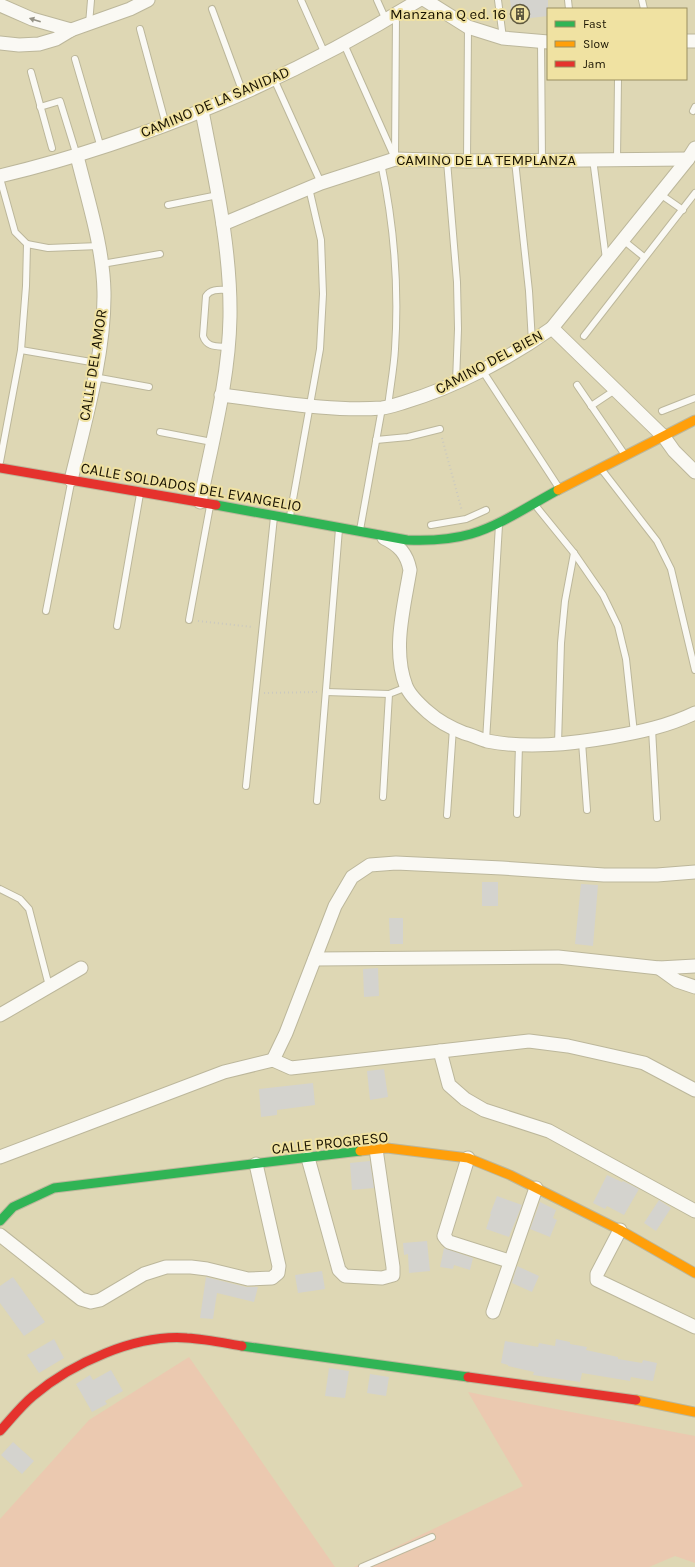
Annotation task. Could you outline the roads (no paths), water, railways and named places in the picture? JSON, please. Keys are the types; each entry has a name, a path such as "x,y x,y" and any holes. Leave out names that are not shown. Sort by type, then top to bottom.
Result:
{"street":[{"path":"0,43 19,45 39,44 56,39 71,30 148,0"},
{"name":"CAMINO DE LA SANIDAD","path":"0,177 77,156 202,111 325,54 419,0"},
{"path":"425,0 468,26 503,38 545,42"},
{"path":"0,5 32,19 71,30"},
{"path":"202,111 223,224 230,317 228,347 212,442 205,503"},
{"name":"CAMINO DEL BIEN","path":"221,395 345,408 385,407 420,397 481,370 532,342 552,328 688,159 695,148"},
{"name":"CALLE DEL AMOR","path":"72,480 97,363 104,293 99,246 77,156"},
{"name":"CAMINO DE LA TEMPLANZA","path":"223,224 315,185 395,159 447,161 688,159"},
{"path":"552,328 664,437 674,451 695,472"},
{"name":"CALLE SOLDADOS DEL EVANGELIO","path":"0,468 274,515 407,540 434,541 471,534 499,522 695,420"},
{"path":"378,535 392,542 408,558 410,570 400,639 400,665 407,687 417,702 433,717 453,728 486,741 540,746 582,742 652,730 695,713"},
{"path":"274,1060 286,1033 335,906 352,877 370,865 396,863 604,875 657,875 695,872"},
{"path":"315,959 558,957 659,968 695,966"},
{"path":"0,1015 81,968"},
{"path":"659,968 677,981 695,987"},
{"path":"0,1157 224,1072 274,1060 291,1068 529,1042 568,1046 644,1063 695,1090"},
{"path":"440,1052 449,1085 465,1099 484,1110 549,1131 695,1210"},
{"name":"CALLE PROGRESO","path":"0,1221 13,1207 54,1188 387,1148 468,1158 510,1175 620,1230 695,1273"},
{"path":"308,1158 339,1270 345,1276 382,1278 393,1275 393,1267 376,1149"},
{"path":"468,1158 444,1236 449,1242 509,1261"},
{"path":"0,1235 81,1299 91,1302 100,1300 144,1274 166,1267 191,1267 207,1269 248,1279 272,1278 278,1273 279,1266 256,1164"},
{"path":"492,1312 536,1188"},
{"path":"620,1230 597,1274 597,1280 695,1327"},
{"path":"0,1431 33,1396 56,1378 94,1359 126,1347 161,1339 187,1338 628,1400 695,1412"}],"lane":[{"path":"89,24 91,0"},
{"path":"301,0 325,54"},
{"path":"377,0 391,17 395,159"},
{"path":"498,0 503,38"},
{"path":"212,9 243,93"},
{"path":"467,161 468,26"},
{"path":"140,29 166,125"},
{"path":"542,160 545,42"},
{"path":"344,44 395,159"},
{"path":"75,59 101,148"},
{"path":"31,72 52,148"},
{"path":"274,78 315,185 321,240 323,294 320,349 290,518"},
{"path":"617,159 618,80"},
{"path":"40,107 60,101 77,156"},
{"path":"593,160 606,260"},
{"path":"447,161 457,282 458,329 456,382"},
{"path":"514,161 529,291 532,342"},
{"path":"360,531 376,440 385,407 395,349 396,288 394,243 389,199 381,163"},
{"path":"0,177 15,232 27,244 48,248 99,246"},
{"path":"584,336 695,193"},
{"path":"660,194 683,210"},
{"path":"168,205 218,195"},
{"path":"623,240 644,257"},
{"path":"0,462 22,350 27,244"},
{"path":"102,264 160,254"},
{"path":"228,347 208,344 204,341 203,336 206,296 208,292 212,290 229,290"},
{"path":"22,350 97,363"},
{"path":"481,370 560,489"},
{"path":"94,377 149,387"},
{"path":"576,385 626,456"},
{"path":"591,406 615,390"},
{"path":"662,411 695,398"},
{"path":"376,440 408,437 440,429"},
{"path":"160,432 212,442"},
{"path":"601,468 657,541 671,569 695,670"},
{"path":"46,611 72,480"},
{"path":"117,626 141,492"},
{"path":"189,620 205,503"},
{"path":"534,503 574,553 603,595 618,626 626,660 634,733"},
{"path":"431,525 466,519 486,510"},
{"path":"246,786 274,515"},
{"path":"466,519 471,534"},
{"path":"486,741 499,522"},
{"path":"317,801 340,527"},
{"path":"558,744 561,643 565,601 574,553"},
{"path":"326,692 389,694 407,687"},
{"path":"383,797 389,694"},
{"path":"447,815 453,728"},
{"path":"652,730 657,818"},
{"path":"582,742 587,810"},
{"path":"517,814 520,745"},
{"path":"0,889 20,899 29,910 35,928 49,986"},
{"path":"362,1567 432,1537"}],"place":[{"name":"Manzana Q ed. 16","path":"520,14"}]}
